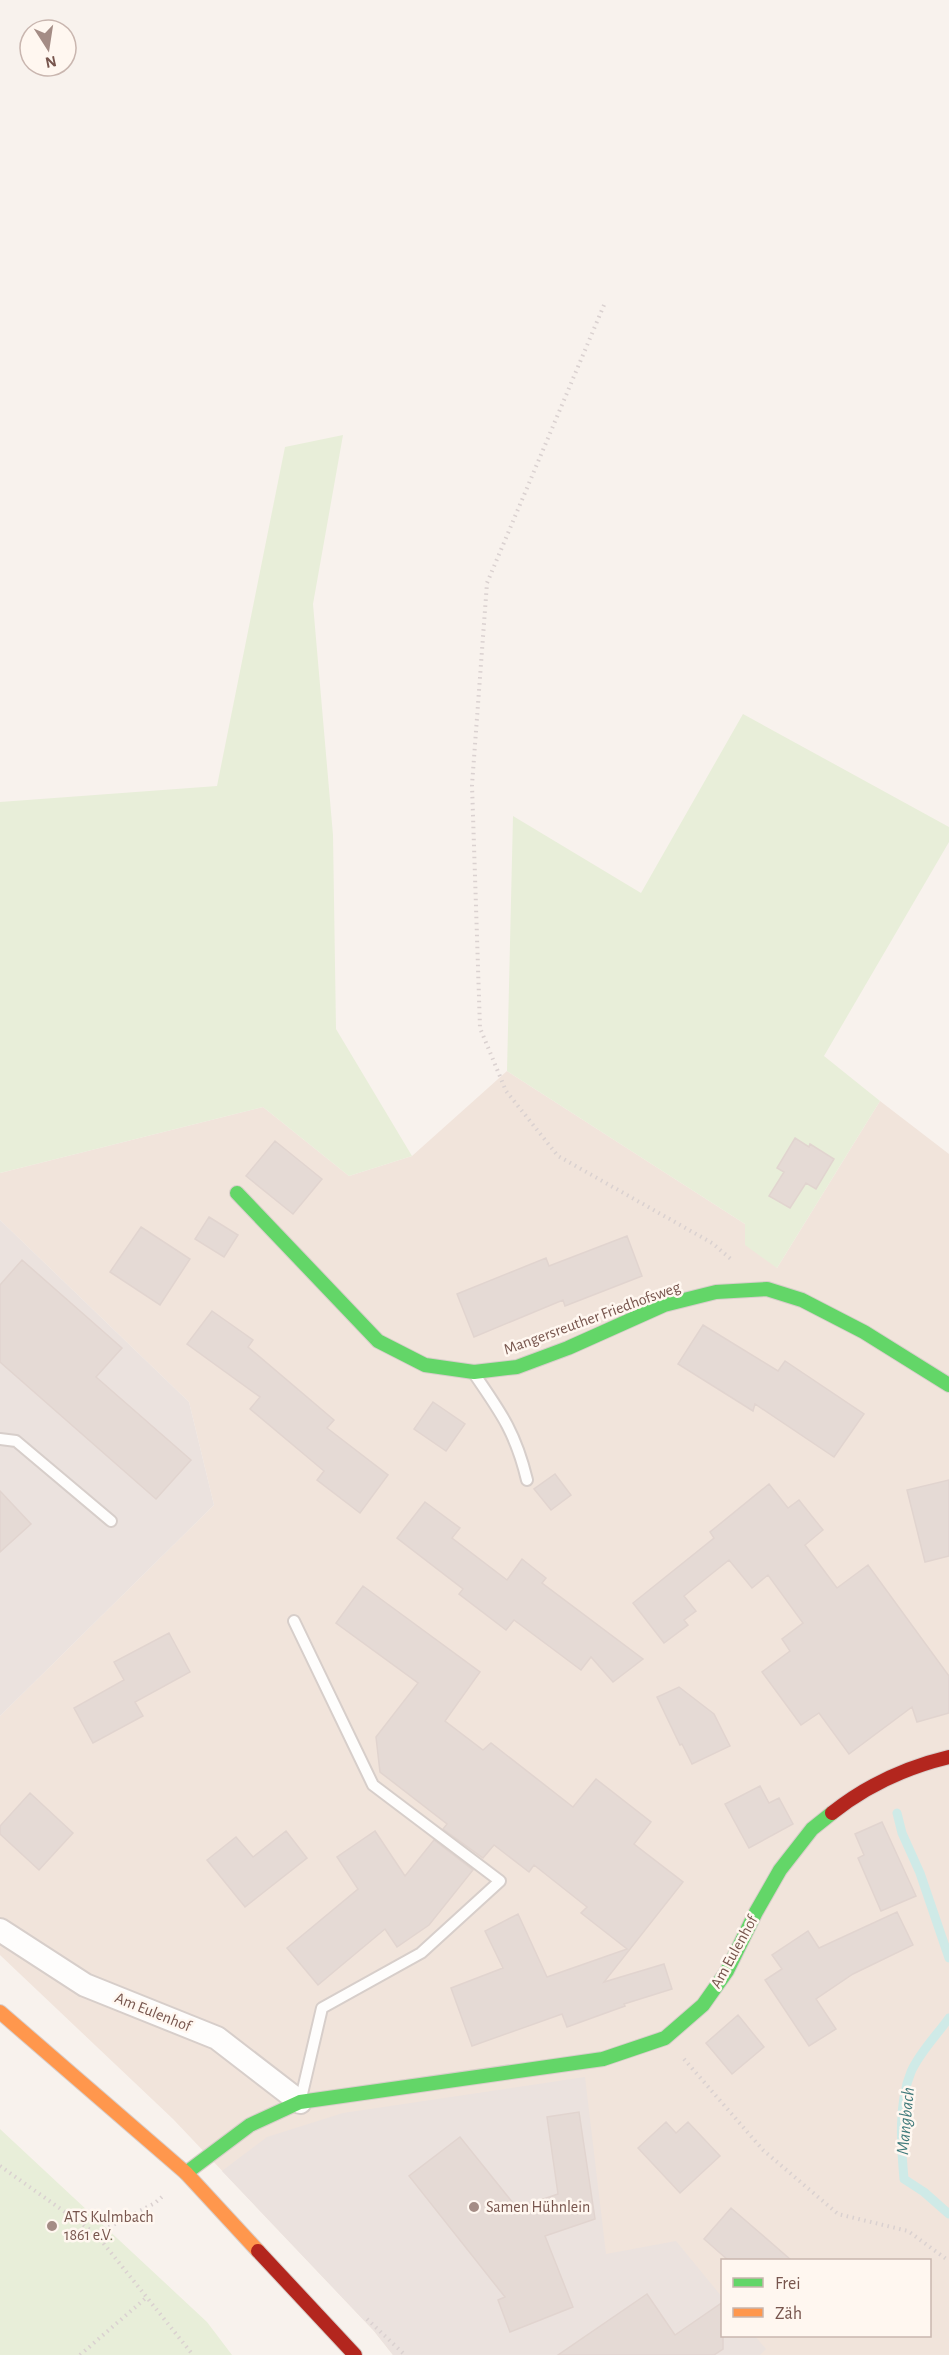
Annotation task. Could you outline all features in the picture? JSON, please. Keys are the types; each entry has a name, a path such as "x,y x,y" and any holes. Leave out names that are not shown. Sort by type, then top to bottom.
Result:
{"street":[{"name":"Mangersreuther Friedhofsweg","path":"237,1193 378,1341 425,1365 474,1372 518,1367 568,1348 664,1305 716,1292 767,1290 802,1300 864,1332 949,1385"},
{"name":"Am Eulenhof","path":"186,2173 250,2125 300,2102 603,2059 665,2038 703,2005 727,1971 780,1870 812,1829 844,1803 881,1782 919,1764 949,1757"},
{"name":"Am Eulenhof","path":"0,1930 85,1985 217,2038 300,2102"},
{"path":"0,2012 186,2173 355,2355"}],"lane":[{"path":"474,1372 506,1420 520,1451 527,1480"},
{"path":"0,1439 16,1441 111,1521"},
{"path":"294,1621 373,1785 500,1881 421,1953 322,2008 300,2102"}],"path":[{"path":"604,305 487,583 472,786 480,1028 506,1091 558,1156 712,1243 735,1263"},
{"path":"665,2038 763,2150 838,2214 908,2231 949,2261"},
{"path":"0,2166 96,2234 193,2355"},
{"path":"96,2234 155,2203 186,2173"},
{"path":"80,2355 147,2297"}],"shaded area":[{"path":"507,1071 745,1224 777,1268 880,1101 949,1154 949,2355 393,2355 374,2331 173,2119 0,1955 0,1716 214,1505 189,1402 0,1220 0,1173 263,1107 349,1176 412,1156"},
{"path":"0,1220 189,1402 214,1505 0,1716"},
{"path":"585,2077 606,2254 676,2241 721,2296 721,2337 756,2337 766,2349 760,2355 393,2355 374,2331 222,2171 267,2137 343,2113"}],"green space":[{"path":"343,435 313,604 333,835 336,1029 412,1156 349,1176 263,1107 0,1173 0,802 217,786 285,447"},
{"path":"743,714 949,827 949,842 824,1056 880,1101 777,1268 745,1245 745,1224 507,1071 513,816 641,893"},
{"name":"ATS Kulmbach 1861 e.V.","path":"0,2129 207,2322 232,2355 0,2355"}],"building":[{"path":"795,1138 809,1147 810,1144 834,1159 816,1189 806,1183 790,1208 769,1196 784,1172 777,1168"},
{"path":"275,1141 322,1179 293,1214 246,1176"},
{"path":"209,1217 238,1235 224,1257 195,1239"},
{"path":"141,1227 190,1259 160,1305 110,1272"},
{"path":"627,1236 642,1276 565,1306 563,1300 474,1337 457,1294 546,1258 549,1266"},
{"path":"22,1260 122,1348 96,1377 191,1460 156,1499 0,1362 0,1285"},
{"path":"212,1311 253,1340 248,1347 334,1420 327,1428 388,1475 360,1513 317,1480 324,1471 250,1409 260,1397 187,1344"},
{"path":"703,1325 778,1371 785,1361 864,1414 834,1457 755,1404 753,1411 678,1364"},
{"path":"433,1402 465,1424 446,1451 414,1429"},
{"path":"555,1474 571,1495 551,1510 534,1489"},
{"path":"949,1480 949,1556 925,1562 907,1490"},
{"path":"769,1484 788,1508 799,1500 823,1530 805,1545 837,1588 868,1565 949,1676 949,1713 917,1722 912,1707 849,1754 819,1713 801,1725 762,1672 790,1651 782,1639 803,1623 768,1575 752,1588 729,1560 684,1596 696,1611 684,1620 688,1625 664,1643 633,1603 714,1538 710,1532"},
{"path":"0,1491 31,1524 0,1552"},
{"path":"425,1502 460,1528 452,1538 507,1580 522,1559 546,1578 542,1583 643,1659 613,1682 591,1657 581,1670 514,1620 506,1630 459,1594 463,1589 397,1538"},
{"path":"363,1586 480,1672 445,1721 483,1750 491,1743 573,1807 596,1779 651,1822 634,1844 683,1882 604,1982 664,1964 672,1989 624,2004 625,2006 567,2027 562,2014 472,2046 451,1988 503,1968 485,1931 518,1914 547,1977 627,1949 581,1913 587,1907 534,1865 529,1872 494,1845 483,1858 443,1829 447,1824 380,1772 376,1737 418,1683 336,1623"},
{"path":"169,1633 190,1672 135,1702 143,1716 93,1743 74,1708 124,1680 114,1662"},
{"path":"679,1687 714,1714 730,1746 692,1764 682,1744 680,1745 657,1697"},
{"path":"760,1786 769,1803 779,1798 793,1824 749,1848 725,1804"},
{"path":"30,1793 73,1833 39,1870 0,1834 0,1826"},
{"path":"882,1822 916,1896 881,1911 858,1858 864,1855 855,1834"},
{"path":"286,1831 307,1858 245,1907 207,1860 236,1837 253,1857"},
{"path":"375,1831 405,1876 434,1840 473,1870 429,1925 397,1947 385,1929 318,1985 287,1948 358,1889 337,1857"},
{"path":"897,1912 913,1945 853,1974 816,1999 836,2029 809,2046 765,1980 782,1969 772,1955 808,1931 819,1948"},
{"path":"738,2015 764,2047 732,2074 706,2043"},
{"path":"579,2112 595,2219 545,2236 573,2307 510,2332 498,2300 505,2297 409,2176 460,2137 517,2208 558,2194 547,2117"},
{"path":"666,2122 676,2133 688,2122 720,2156 680,2193 638,2148"},
{"path":"731,2208 790,2259 727,2259 704,2239"},
{"path":"647,2294 675,2335 721,2303 723,2349 714,2355 558,2355"}],"waterway":[{"name":"Mangbach","path":"897,1813 902,1833 920,1873 949,1958"},
{"name":"Mangbach","path":"949,2018 923,2051 911,2072 904,2097 901,2139 904,2179 924,2192 949,2214"}],"traffic: fast":[{"path":"237,1193 378,1341 425,1365 474,1372 517,1367 568,1348 664,1305 716,1292 767,1289 802,1300 864,1332 949,1385"},
{"path":"186,2173 250,2125 300,2102 603,2059 665,2038 703,2005 727,1971 780,1870 812,1829 832,1813"}],"traffic: slow":[{"path":"0,2012 186,2173 258,2251"}],"traffic: jam":[{"path":"832,1813 873,1786 918,1766 949,1757"},
{"path":"258,2251 355,2355"}],"place":[{"name":"Samen Hühnlein","path":"474,2207"},
{"name":"ATS Kulmbach 1861 e.V.","path":"52,2226"}]}
